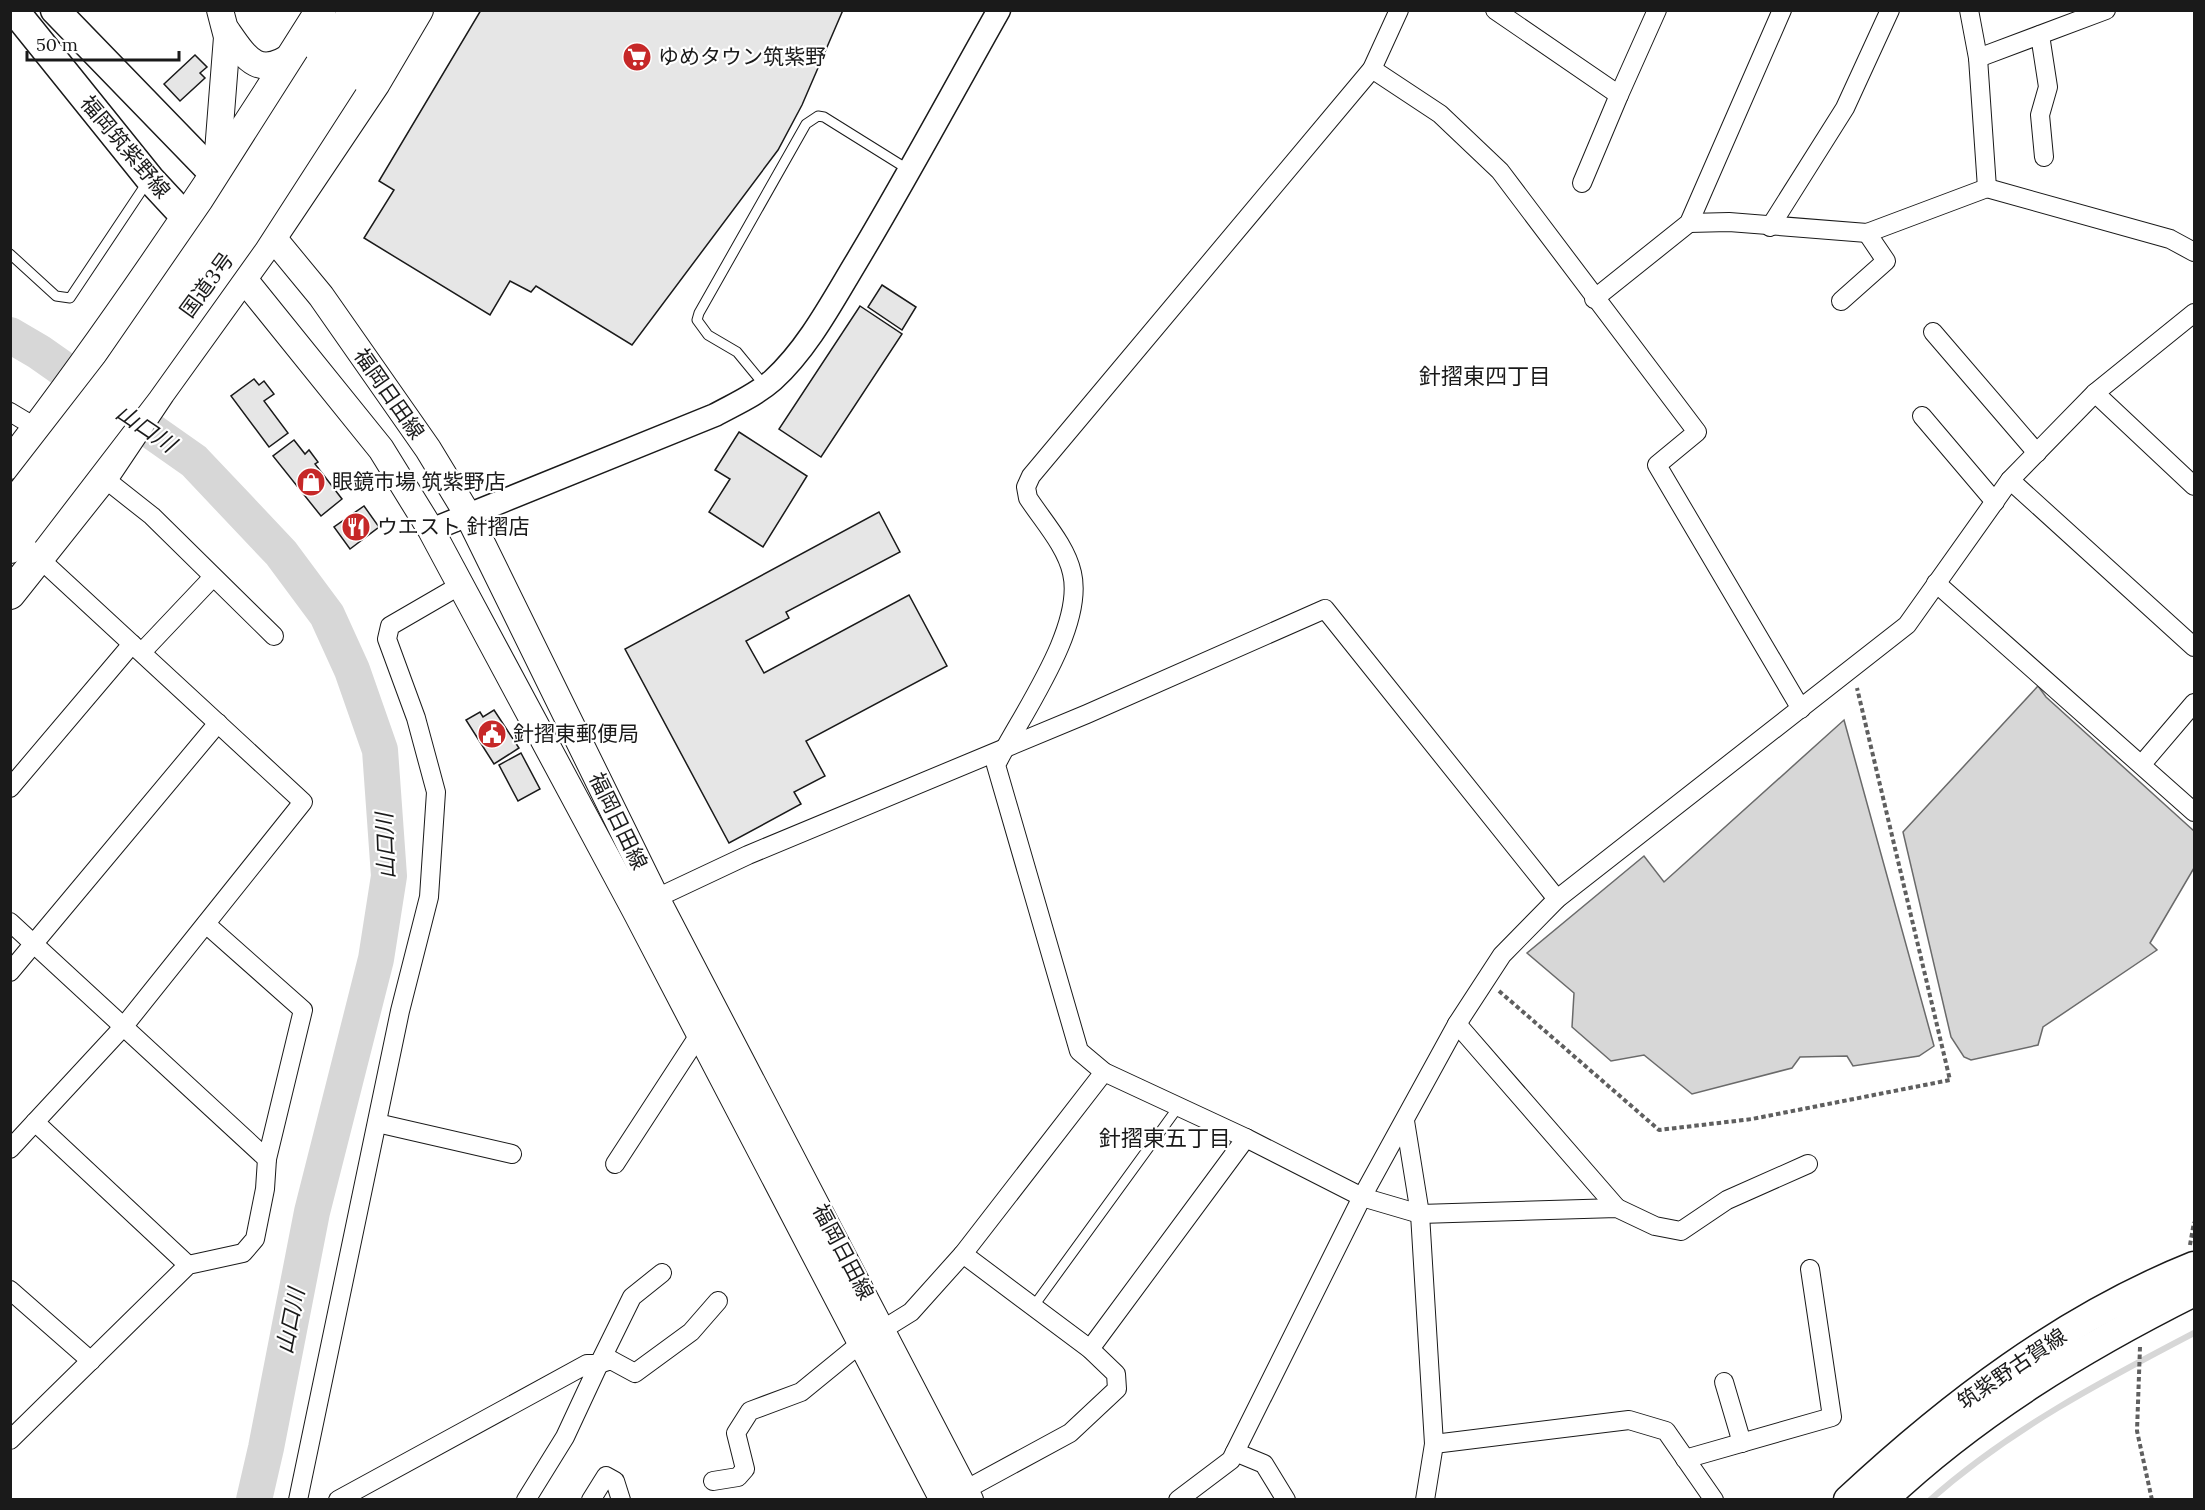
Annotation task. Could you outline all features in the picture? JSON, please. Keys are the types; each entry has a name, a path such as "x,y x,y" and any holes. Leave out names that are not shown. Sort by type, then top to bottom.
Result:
{"highway":[{"path":"10,464 100,347 216,176 319,67 321,10"},
{"name":"国道3号","path":"15,530 117,371 224,216 356,10"},
{"name":"国道3号","path":"319,67 387,10"},
{"path":"10,594 40,559 106,472 160,392 243,278 375,83 418,10"}],"main road":[{"name":"福岡筑紫野線","path":"14,10 150,178 243,278"},
{"name":"福岡筑紫野線","path":"55,10 216,176"},
{"name":"福岡日田線","path":"223,21 216,176 224,232 243,278 381,449 430,530 634,910 861,1343 959,1496"},
{"path":"223,21 242,53 257,64 319,67"},
{"name":"福岡日田線","path":"216,176 273,235 321,296 414,430 468,515 655,896 884,1330 959,1496"},
{"name":"筑紫野古賀線","path":"1848,1500 1930,1425 1995,1377 2057,1337 2116,1304 2154,1283 2194,1266"},
{"name":"筑紫野古賀線","path":"1883,1500 1911,1473 1978,1420 2051,1370 2142,1318 2194,1292"}],"street":[{"path":"430,530 715,415 765,386 801,349 912,171 999,10"},
{"path":"1399,10 1372,69 1031,476 1026,487 1029,498 1067,557 1072,574 1073,611 1065,636 996,765 1079,1051 1104,1072 1246,1138 1362,1197 1420,1214 1617,1208"},
{"path":"1495,10 1523,18 1619,95"},
{"path":"1582,183 1657,10"},
{"path":"1594,299 1689,223 1782,10"},
{"path":"1770,227 1845,108 1890,10"},
{"path":"1969,10 1977,58 1987,188"},
{"path":"1977,58 2106,10"},
{"path":"2040,35 2048,87 2040,115 2044,158"},
{"path":"1372,69 1440,114 1500,171 1696,432 1657,465 1801,709"},
{"path":"1689,223 1729,222 1867,233 1987,188 2170,240 2194,252"},
{"path":"1841,301 1886,261 1867,233"},
{"path":"1178,1500 1231,1460 1362,1197 1406,1121 1457,1024 1502,955 1557,899 1907,625 2010,480 2095,393 2194,313"},
{"path":"1933,332 2037,453"},
{"path":"2095,393 2194,486"},
{"path":"10,412 43,422 106,472 274,636"},
{"path":"1922,416 1995,502"},
{"path":"2010,480 2194,647"},
{"path":"10,1149 124,1026 303,801 40,559"},
{"path":"10,788 137,648 213,577"},
{"path":"1936,584 2194,812"},
{"path":"298,1500 400,1011 429,897 435,792 416,718 387,639 390,626 459,586"},
{"path":"634,910 655,896 1004,749 1325,609 1557,899"},
{"path":"2142,764 2194,703"},
{"path":"10,972 35,945 218,723"},
{"path":"10,922 267,1159"},
{"path":"10,1440 188,1264 243,1253 255,1239 266,1189 267,1159 303,1010 206,924"},
{"path":"615,1164 699,1035 722,1022"},
{"path":"1457,1024 1617,1208 1655,1226 1681,1232 1727,1200 1808,1164"},
{"path":"713,1481 738,1477 745,1468 736,1433 750,1412 801,1392 861,1343 911,1312 963,1254 1104,1072"},
{"path":"1406,1121 1420,1214 1434,1444 1425,1500"},
{"path":"35,1122 188,1264"},
{"path":"377,1124 512,1154"},
{"path":"1090,1349 1246,1138"},
{"path":"959,1496 1070,1433 1117,1389 1116,1374 1090,1349 963,1254"},
{"path":"1685,1459 1832,1417 1810,1269"},
{"path":"526,1500 565,1437 632,1297 662,1274"},
{"path":"10,1290 91,1361"},
{"path":"338,1500 587,1364 599,1364 611,1360 635,1373 691,1332 718,1301"},
{"path":"1724,1382 1742,1443"},
{"path":"1434,1444 1629,1420 1666,1431 1714,1500"},
{"path":"1235,1452 1264,1464 1286,1500"},
{"path":"591,1500 606,1476 615,1481 621,1500"}],"lane":[{"path":"765,386 737,352 708,335 697,320 806,124 818,116 824,117 912,171"},
{"path":"10,254 56,296 70,298 150,178"},
{"path":"1033,1307 1179,1106"}],"path":[{"path":"1486,980 1659,1130 1752,1119 1950,1080 1852,670"},
{"path":"2142,1318 2137,1431 2152,1500"}],"shaded area":[{"path":"2038,686 2046,697 2194,831 2194,868 2150,943 2157,950 2043,1027 2038,1045 1971,1060 1964,1057 1951,1037 1903,832"},
{"path":"1844,720 1934,1046 1919,1056 1853,1066 1847,1056 1800,1057 1792,1068 1692,1094 1644,1055 1611,1061 1572,1027 1574,993 1527,953 1644,856 1664,882"}],"building":[{"name":"ゆめタウン筑紫野","path":"481,10 843,10 802,105 778,150 632,345 536,286 531,292 510,281 490,315 364,238 394,190 379,181"},
{"path":"195,55 207,67 200,73 205,78 180,101 164,84"},
{"path":"882,285 916,307 902,330 868,307"},
{"path":"860,306 902,334 821,457 779,429"},
{"path":"254,379 259,385 264,381 274,394 264,401 288,433 269,447 231,396"},
{"path":"739,432 807,476 763,547 709,512 730,479 715,470"},
{"name":"眼鏡市場 筑紫野店","path":"294,440 305,454 309,450 318,462 315,464 342,499 321,516 273,456"},
{"name":"ウエスト 針摺店","path":"364,506 379,527 350,549 334,527"},
{"path":"879,512 900,552 786,612 789,618 746,641 764,673 909,595 947,666 806,741 825,776 794,792 801,804 729,843 625,649"},
{"name":"針摺東郵便局","path":"494,710 519,748 494,764 466,720 480,712 483,717"},
{"path":"521,753 540,789 518,801 499,765"}],"waterway":[{"name":"山口川","path":"10,335 39,352 194,461 281,553 327,615 352,670 380,750 389,876 376,959 312,1212 254,1500"},
{"path":"1930,1500 1992,1451 2057,1408 2194,1333"}],"place":[{"name":"ゆめタウン筑紫野","path":"637,57"},
{"name":"眼鏡市場 筑紫野店","path":"311,482"},
{"name":"ウエスト 針摺店","path":"356,527"},
{"name":"針摺東郵便局","path":"492,734"}],"district":[{"name":"針摺東四丁目","path":"1485,376"},
{"name":"針摺東五丁目","path":"1165,1138"}]}
